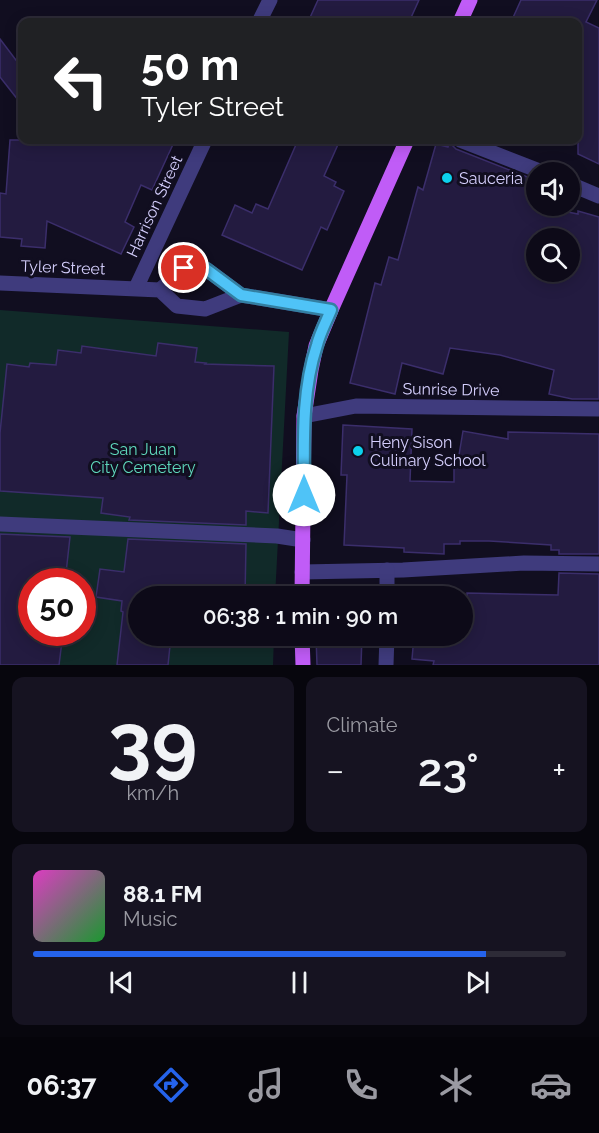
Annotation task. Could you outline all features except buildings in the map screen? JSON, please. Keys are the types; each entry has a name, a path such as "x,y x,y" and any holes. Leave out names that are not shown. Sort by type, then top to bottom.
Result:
{"main road":[{"path":"462,18 470,0"},
{"path":"302,586 304,416 316,346 405,144"},
{"path":"302,646 303,665"}],"street":[{"path":"261,18 270,0"},
{"name":"Harrison Street","path":"136,288 203,144"},
{"path":"470,144 526,166"},
{"path":"580,188 599,196"},
{"path":"241,295 205,309 177,306 160,290 184,268 206,269 241,295 331,310"},
{"name":"Tyler Street","path":"0,282 160,290"},
{"name":"Sunrise Drive","path":"304,416 356,406 599,409"},
{"path":"0,524 277,536 303,540"},
{"path":"302,572 524,563 599,564"},
{"path":"387,570 387,586"},
{"path":"386,665 387,646"}],"green space":[{"name":"San Juan City Cemetery","path":"0,310 289,332 276,586 128,586 128,646 274,646 273,665 0,665"}],"place":[{"name":"Sauceria","path":"447,178"},
{"name":"Heny Sison Culinary School","path":"358,451"}],"route":[{"path":"184,268 206,269 241,295 331,310 316,346 304,416 304,495"}]}
